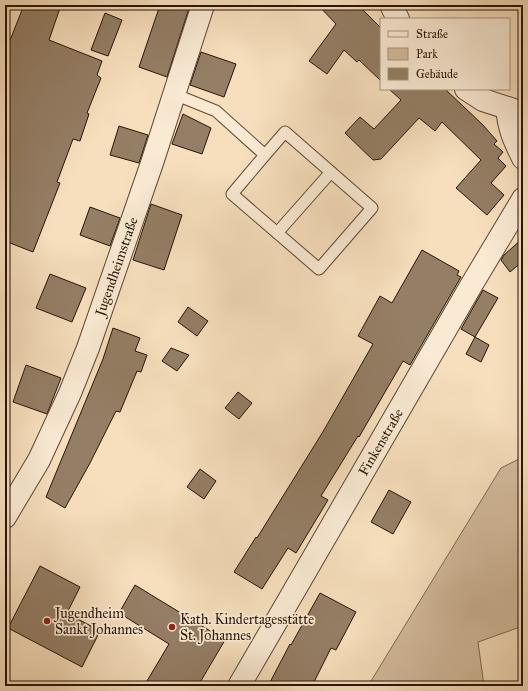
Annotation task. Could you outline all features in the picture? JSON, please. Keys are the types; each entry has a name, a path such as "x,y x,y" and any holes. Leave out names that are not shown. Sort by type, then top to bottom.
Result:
{"street":[{"name":"Jugendheimstraße","path":"5,517 39,460 70,393 88,348 203,5"},
{"path":"391,5 398,18"},
{"path":"468,90 483,100 515,111 508,121 523,158"},
{"name":"Finkenstraße","path":"239,686 523,199"}],"lane":[{"path":"174,94 216,111 265,155"},
{"path":"285,132 331,172 372,208 319,269 232,194 285,132"},
{"path":"277,233 331,172"}],"green space":[{"path":"523,457 523,626 478,642 484,686 368,686 501,468"}],"building":[{"path":"24,5 61,5 49,40 102,61 97,75 101,78 87,113 89,114 80,141 73,139 57,182 60,183 33,252 5,241 5,53"},
{"path":"160,5 190,5 167,77 139,67"},
{"path":"318,5 358,5 380,27 380,80 359,60 357,62 344,50 327,74 309,61 336,24"},
{"path":"105,13 122,20 108,56 91,50"},
{"path":"201,52 236,64 224,97 190,85"},
{"path":"390,90 446,90 483,125 497,141 494,144 503,152 498,158 506,166 491,183 504,195 487,215 456,188 481,160 442,122 435,131 419,118 381,159 373,160 345,133 360,117 374,129 401,100"},
{"path":"183,114 211,128 202,154 172,144"},
{"path":"119,126 148,135 139,163 110,155"},
{"path":"151,204 182,215 164,270 133,260"},
{"path":"90,207 120,218 110,246 80,235"},
{"path":"523,238 523,261 510,272 501,260 504,255"},
{"path":"422,250 459,271 457,275 461,277 410,365 403,361 359,437 358,436 321,496 328,500 296,553 288,548 262,589 234,572 256,537 257,538 324,430 373,344 358,336 380,296 392,303"},
{"path":"50,274 86,288 72,322 36,308"},
{"path":"483,290 498,298 475,337 461,329"},
{"path":"188,307 208,321 197,336 178,322"},
{"path":"113,328 140,338 135,351 147,355 141,372 137,371 120,412 116,411 65,508 46,497 103,359"},
{"path":"475,337 489,345 481,362 466,354"},
{"path":"171,348 189,355 177,371 162,361"},
{"path":"26,365 61,378 47,414 13,402"},
{"path":"238,392 252,403 239,419 225,408"},
{"path":"200,469 216,481 204,499 187,487"},
{"path":"389,490 411,502 393,534 371,522"},
{"name":"Jugendheim Sankt Johannes","path":"40,566 80,587 67,613 100,631 82,667 8,628"},
{"name":"Kath. Kindertagesstätte St. Johannes","path":"135,585 225,640 198,686 144,686 169,644 119,613"},
{"path":"320,593 356,612 336,650 331,648 312,686 268,686 290,644 291,645"}],"place":[{"name":"Jugendheim Sankt Johannes","path":"47,621"},
{"name":"Kath. Kindertagesstätte St. Johannes","path":"172,627"}]}
